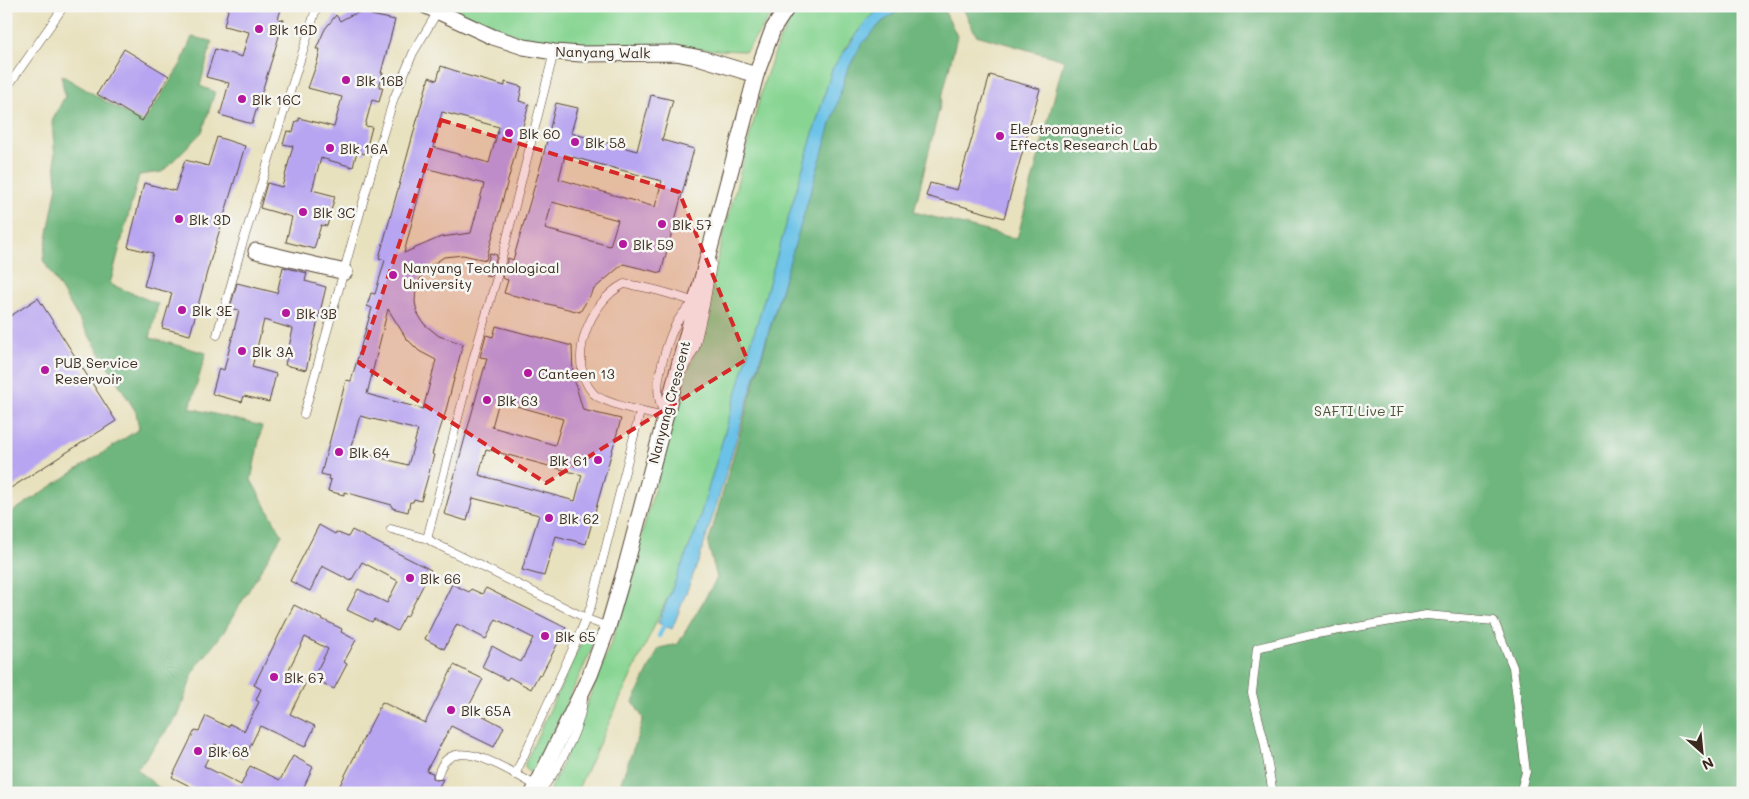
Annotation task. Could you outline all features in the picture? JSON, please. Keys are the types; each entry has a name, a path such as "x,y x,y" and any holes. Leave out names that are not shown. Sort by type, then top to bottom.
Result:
{"street":[{"name":"Nanyang Crescent","path":"533,791 590,675 608,627 756,75 774,29 788,6"},
{"name":"Nanyang Walk","path":"432,9 493,37 513,44 554,52 580,54 676,53 702,58 756,75"},
{"path":"256,251 344,272"}],"lane":[{"path":"6,89 64,6"},
{"path":"217,335 242,246 317,6"},
{"path":"309,30 322,6"},
{"path":"304,414 394,98 432,9"},
{"path":"428,539 430,522 476,348 497,277 554,52"},
{"path":"673,386 695,348 712,268 710,242"},
{"path":"624,284 640,286 695,302 681,315 673,329 665,353 659,381 659,398 665,417 640,412 609,402 594,394 586,382 582,368 581,353 583,339 589,322 599,305 613,289 624,284"},
{"path":"515,775 591,606 640,412"},
{"path":"391,529 428,539 586,618 608,627"},
{"path":"1271,793 1272,788 1264,740 1252,693 1257,648 1311,635 1426,615 1494,621 1513,667 1526,772 1520,793"},
{"path":"438,775 441,766 447,760 454,756 471,754 488,760 515,775 533,791"}],"highlighted area":[{"path":"441,120 679,192 747,359 546,483 359,363"}],"green space":[{"path":"445,6 778,6 746,51 545,44 527,40"},
{"path":"798,6 882,6 863,25 845,48 723,440 703,515 676,580 576,793 548,793 577,729 613,638 686,376 698,344 719,252 764,82 779,41"},
{"name":"SAFTI Live IF","path":"905,6 942,6 957,36 914,212 1017,239 1064,60 976,35 962,6 1743,6 1743,793 617,793 643,718 633,702 659,648 678,644 717,578 708,544 821,152 847,71 861,45 882,22"},
{"path":"192,37 212,41 200,86 215,92 202,132 162,172 139,175 110,284 158,304 150,338 206,353 190,408 262,426 251,480 282,535 223,633 194,670 179,714 137,769 165,793 6,793 6,516 139,429 136,412 43,260 57,185 52,121 65,96 61,75 143,123 181,64"},
{"path":"584,637 590,638 591,651 537,766 529,772 525,768 525,763"}],"water":[{"path":"882,6 905,6 882,22 861,45 847,71 718,500 700,557 672,629 658,623 696,530 832,69 863,25"}],"building":[{"name":"Blk 16C","path":"229,6 282,6 278,19 284,20 252,124 220,115 229,83 206,77 215,49 242,57 249,32 224,26"},
{"path":"363,11 370,11 371,15 395,20 381,73 383,73 379,87 383,87 379,102 372,100 365,126 372,127 365,154 357,151 353,167 321,158 312,190 335,196 327,226 321,225 314,249 286,242 292,217 260,208 267,183 282,187 293,146 283,144 287,131 293,132 296,121 299,121 299,118 334,127 342,97 308,88 320,49 316,49 325,29 336,15 340,21"},
{"path":"124,49 169,76 142,121 97,94"},
{"path":"441,66 458,73 505,86 505,82 522,87 519,101 529,104 486,260 463,255 444,257 426,269 416,286 415,302 417,312 424,324 439,336 463,344 445,414 432,454 434,455 421,501 414,499 413,502 410,502 408,512 392,508 392,505 344,492 344,495 328,491 331,480 328,479 329,476 321,474 346,380 351,381 372,308 367,306 371,293 375,294 385,260 379,258 429,77 437,80","holes":["442,112 499,127 489,163 433,147","426,168 484,184 471,233 441,237 404,253","388,309 406,338 419,351 436,360 423,409 367,394","360,416 418,430 408,465 350,450"]},
{"name":"Electromagnetic Effects Research Lab","path":"990,75 1040,89 1004,218 926,196 930,183 957,190"},
{"path":"651,95 673,100 662,140 694,149 661,273 623,264 594,289 580,312 504,293 508,280 502,278 508,258 513,260 543,157 556,103 578,108 571,133 637,151","holes":["565,155 662,181 655,207 559,179","552,202 618,220 610,246 545,229"]},
{"name":"Blk 3D","path":"217,137 245,146 190,335 162,328 172,293 144,286 153,253 128,247 144,183 175,191 185,160 208,166"},
{"path":"490,253 497,255 491,276 485,275"},
{"path":"283,267 307,273 305,281 326,287 306,370 285,365 293,329 264,320 252,367 276,374 269,402 244,396 242,402 212,394 219,368 224,370 239,310 230,308 237,283 277,293"},
{"name":"PUB Service Reservoir","path":"38,298 116,421 6,491 6,319"},
{"path":"496,326 572,346 573,376 583,410 621,419 586,544 556,536 544,576 522,570 539,515 473,498 467,521 444,514 487,358 480,357 486,335 493,337","holes":["499,401 563,419 555,445 492,427","486,449 582,475 575,501 479,475"]},
{"name":"Blk 66","path":"319,525 335,534 336,532 348,537 352,530 431,570 407,617 405,616 397,631 374,619 372,622 347,610 358,589 387,603 398,581 362,562 351,581 322,566 310,591 290,581"},
{"name":"Blk 65","path":"452,584 469,592 471,589 482,594 486,588 566,628 541,675 539,674 531,689 509,677 507,680 482,667 492,646 521,662 533,638 496,619 486,639 457,624 444,649 425,639"},
{"path":"294,605 342,629 341,632 356,640 344,662 347,664 334,689 313,678 328,649 305,637 286,675 305,684 290,714 315,726 305,747 260,726 244,759 215,744 204,766 241,785 250,766 280,780 293,756 313,767 302,791 306,793 203,793 172,777 195,730 199,731 206,716 228,727 230,724 244,731 259,702 256,700 261,689 254,685"},
{"path":"454,665 483,679 468,708 504,727 494,747 451,726 426,771 433,773 433,778 436,780 443,779 436,793 336,793 382,702 425,723"}],"waterway":[{"path":"659,636 666,622"}],"place":[{"name":"Blk 16D","path":"259,29"},
{"name":"Blk 16B","path":"346,80"},
{"name":"Blk 16C","path":"242,99"},
{"name":"Blk 60","path":"509,133"},
{"name":"Electromagnetic Effects Research Lab","path":"1000,136"},
{"name":"Blk 58","path":"575,142"},
{"name":"Blk 16A","path":"330,148"},
{"name":"Blk 3C","path":"303,212"},
{"name":"Blk 3D","path":"179,219"},
{"name":"Blk 57","path":"662,224"},
{"name":"Blk 59","path":"623,244"},
{"name":"Nanyang Technological University","path":"393,275"},
{"name":"Blk 3E","path":"182,310"},
{"name":"Blk 3B","path":"286,313"},
{"name":"Blk 3A","path":"242,351"},
{"name":"PUB Service Reservoir","path":"45,370"},
{"name":"Canteen 13","path":"528,373"},
{"name":"Blk 63","path":"487,400"},
{"name":"Blk 64","path":"339,452"},
{"name":"Blk 61","path":"598,460"},
{"name":"Blk 62","path":"549,518"},
{"name":"Blk 66","path":"410,578"},
{"name":"Blk 65","path":"545,636"},
{"name":"Blk 67","path":"274,677"},
{"name":"Blk 65A","path":"451,710"},
{"name":"Blk 68","path":"198,751"}]}
